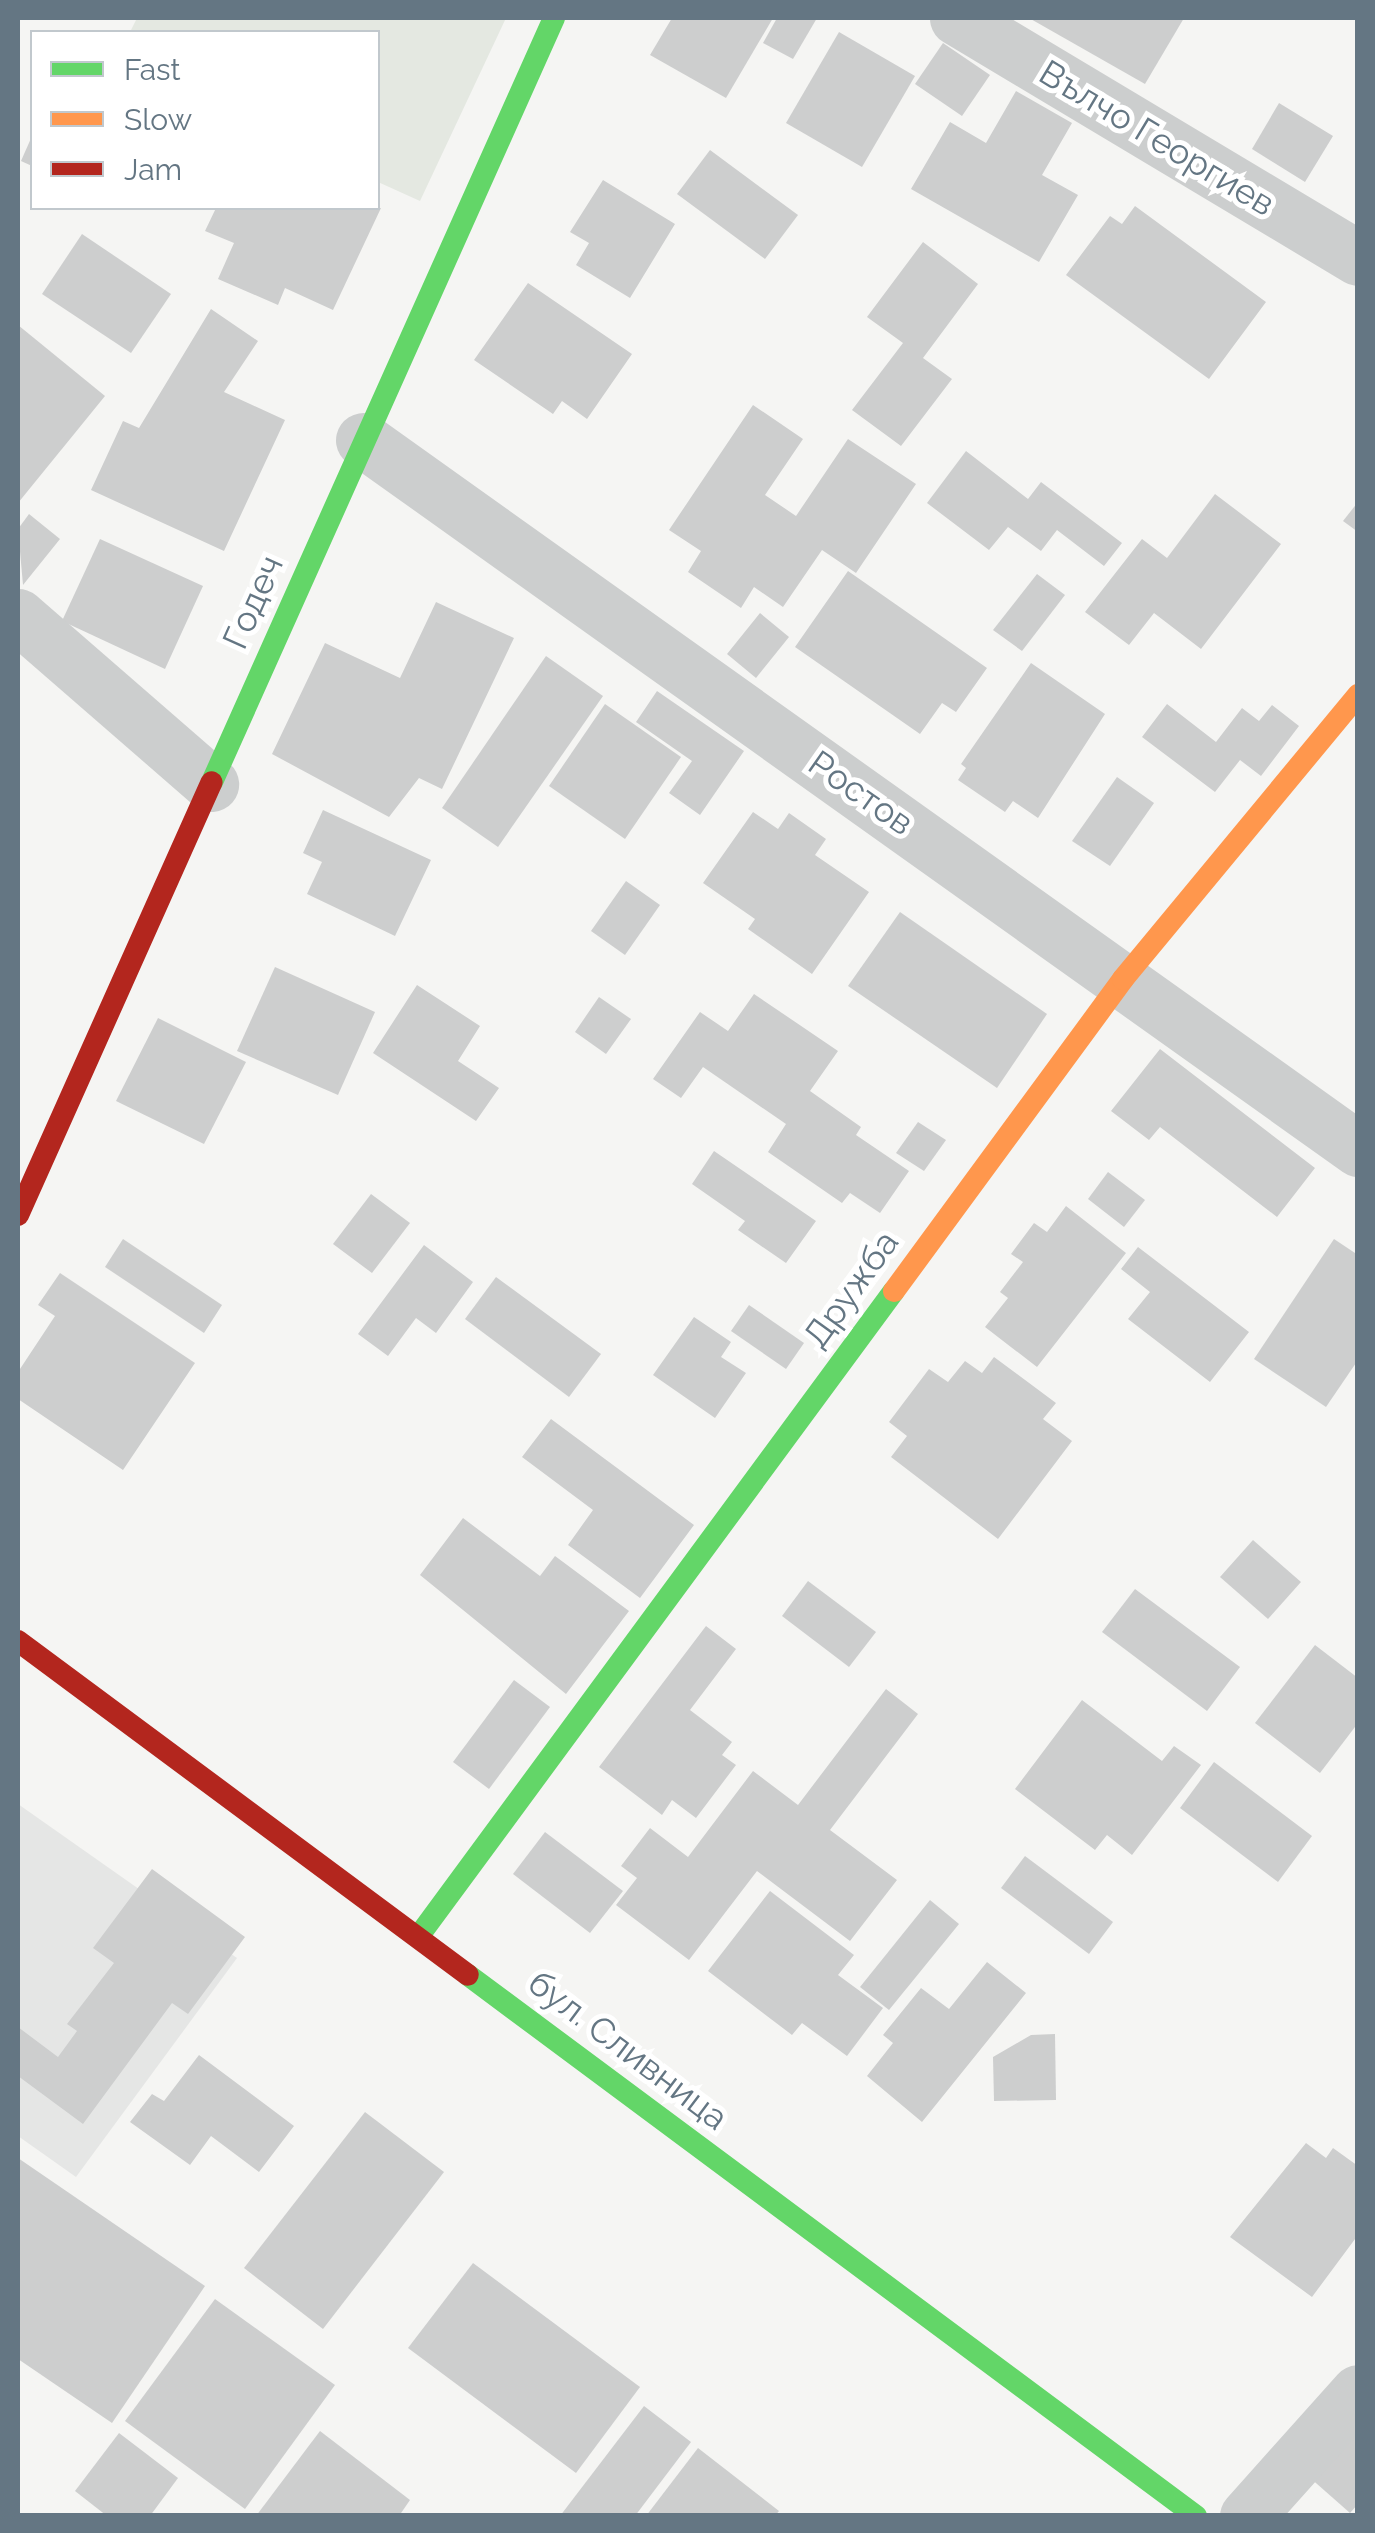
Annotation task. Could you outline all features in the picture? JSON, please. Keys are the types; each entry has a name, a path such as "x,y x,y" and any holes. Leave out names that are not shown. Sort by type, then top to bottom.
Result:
{"street":[{"name":"Годеч","path":"18,1216 554,18"},
{"name":"Вълчо Георгиев","path":"957,18 1358,258"},
{"name":"Ростов","path":"362,440 1358,1149"},
{"path":"18,616 211,784"},
{"name":"Дружба","path":"418,1937 1122,979 1358,694"},
{"name":"бул. Сливница","path":"18,1642 1196,2516"},
{"path":"1246,2516 1358,2392"}],"shaded area":[{"path":"137,18 506,18 420,201 380,183 380,30 131,30"},
{"path":"18,1804 237,1958 76,2177 18,2136"}],"building":[{"path":"672,18 773,18 726,98 650,55"},
{"path":"777,18 817,18 793,59 763,43"},
{"path":"1029,18 1184,18 1145,84"},
{"path":"839,32 915,76 862,167 786,123"},
{"path":"943,43 990,75 962,116 915,84"},
{"path":"1016,91 1072,123 1042,175 1078,195 1039,262 911,189 950,122 986,143"},
{"path":"1279,103 1333,136 1305,182 1252,149"},
{"path":"30,141 30,165 21,161"},
{"path":"710,150 798,215 765,259 677,194"},
{"path":"603,180 675,224 630,298 576,265 589,243 570,232"},
{"path":"1135,206 1266,302 1209,379 1066,275 1110,216 1122,224"},
{"path":"381,208 333,310 285,288 278,305 218,279 234,243 205,231 215,210"},
{"path":"82,234 171,294 131,353 42,294"},
{"path":"923,242 978,284 923,358 952,379 901,446 852,410 903,343 867,317"},
{"path":"528,283 632,354 587,419 562,401 553,414 474,360"},
{"path":"211,309 258,341 224,392 285,420 224,551 91,490 123,421 139,428"},
{"path":"18,325 105,396 18,503"},
{"path":"753,405 803,439 765,495 796,516 848,439 916,484 856,573 822,550 783,607 754,587 741,608 688,572 701,551 669,530"},
{"path":"966,451 1028,499 1041,482 1122,543 1104,566 1057,530 1041,551 1008,527 989,550 927,503"},
{"path":"1215,494 1281,544 1201,649 1154,613 1129,645 1085,612 1142,539 1167,558"},
{"path":"1358,502 1358,532 1343,521"},
{"path":"29,514 60,539 23,585 18,529"},
{"path":"100,539 203,586 165,669 62,621"},
{"path":"848,571 987,668 956,712 942,703 920,734 795,647"},
{"path":"1037,574 1065,595 1022,651 993,630"},
{"path":"436,602 514,638 442,789 419,778 389,817 272,754 325,643 400,678"},
{"path":"760,613 789,637 756,678 727,654"},
{"path":"546,656 603,696 498,847 442,808"},
{"path":"1031,663 1105,714 1038,818 1013,801 1005,812 958,780 966,768 961,764"},
{"path":"657,691 744,751 700,815 669,793 692,761 636,722"},
{"path":"605,704 681,757 625,839 549,786"},
{"path":"1167,704 1216,742 1242,708 1259,721 1272,705 1299,726 1261,776 1240,760 1215,792 1142,737"},
{"path":"1117,777 1154,803 1110,866 1072,841"},
{"path":"323,810 431,860 395,936 307,894 322,862 303,853"},
{"path":"753,812 778,829 789,813 826,839 815,855 869,892 812,974 748,929 755,919 703,883"},
{"path":"626,881 660,905 625,955 591,931"},
{"path":"900,912 1047,1014 997,1088 848,986"},
{"path":"275,967 375,1012 338,1095 237,1051"},
{"path":"417,985 480,1026 458,1061 499,1088 476,1121 373,1053"},
{"path":"754,994 838,1051 810,1091 861,1127 856,1135 909,1171 880,1213 850,1193 842,1203 768,1152 786,1124 703,1067 681,1098 653,1079 700,1012 728,1031"},
{"path":"599,997 631,1019 606,1054 575,1032"},
{"path":"158,1018 246,1062 204,1144 116,1101"},
{"path":"1160,1049 1315,1168 1277,1217 1160,1127 1149,1140 1111,1111"},
{"path":"918,1122 946,1140 924,1171 896,1153"},
{"path":"714,1151 816,1221 786,1263 738,1230 745,1221 692,1184"},
{"path":"1108,1172 1145,1200 1124,1227 1088,1199"},
{"path":"371,1194 410,1223 372,1273 333,1244"},
{"path":"1066,1206 1126,1253 1037,1367 985,1327 1008,1298 1000,1292 1023,1262 1011,1254 1034,1223 1047,1232"},
{"path":"123,1239 222,1305 204,1333 105,1267"},
{"path":"1334,1239 1358,1255 1358,1360 1326,1407 1254,1359"},
{"path":"424,1245 473,1282 436,1333 416,1318 388,1356 358,1334"},
{"path":"1138,1247 1249,1332 1210,1382 1128,1319 1150,1292 1121,1269"},
{"path":"60,1273 195,1363 123,1470 18,1399 18,1372 55,1316 38,1305"},
{"path":"496,1277 601,1354 569,1397 465,1319"},
{"path":"749,1305 804,1343 786,1369 731,1331"},
{"path":"694,1317 731,1342 721,1357 746,1373 715,1418 653,1375"},
{"path":"994,1357 1056,1403 1043,1419 1072,1441 998,1539 891,1457 907,1436 889,1422 929,1369 948,1382 965,1361 982,1373"},
{"path":"551,1419 694,1525 640,1598 568,1545 593,1510 522,1457"},
{"path":"463,1518 540,1576 555,1556 629,1611 566,1694 420,1575"},
{"path":"1253,1540 1301,1582 1268,1619 1220,1577"},
{"path":"808,1581 876,1632 849,1667 782,1616"},
{"path":"1135,1589 1240,1667 1207,1711 1102,1632"},
{"path":"706,1626 736,1649 690,1710 732,1742 722,1755 736,1765 696,1818 672,1800 662,1815 599,1767"},
{"path":"1315,1645 1358,1678 1358,1723 1320,1773 1255,1723"},
{"path":"514,1680 550,1707 489,1789 453,1762"},
{"path":"886,1689 918,1714 830,1830 897,1880 850,1941 757,1871 689,1960 616,1905 637,1878 621,1866 650,1828 688,1857 753,1771 798,1805"},
{"path":"1082,1700 1162,1761 1174,1746 1201,1765 1132,1855 1107,1835 1095,1850 1015,1789"},
{"path":"1214,1762 1312,1836 1278,1882 1180,1808"},
{"path":"545,1832 623,1891 590,1933 513,1874"},
{"path":"1025,1856 1113,1922 1089,1954 1001,1888"},
{"path":"152,1869 245,1937 188,2014 172,2003 83,2124 18,2076 18,2027 58,2057 77,2031 67,2024 114,1963 93,1948"},
{"path":"770,1891 854,1955 838,1975 883,2008 847,2056 802,2023 792,2035 708,1971"},
{"path":"930,1900 959,1924 889,2010 860,1987"},
{"path":"987,1962 1026,1993 922,2122 867,2076 893,2043 883,2035 921,1988 949,2009"},
{"path":"1055,2034 1056,2100 994,2101 993,2057 1031,2035"},
{"path":"199,2055 294,2126 259,2172 211,2136 190,2165 130,2122 152,2094 164,2101"},
{"path":"365,2112 444,2172 323,2329 244,2268"},
{"path":"1306,2143 1326,2158 1333,2148 1358,2166 1358,2235 1312,2297 1230,2237"},
{"path":"18,2158 205,2286 112,2423 18,2359"},
{"path":"473,2263 640,2387 576,2473 408,2348"},
{"path":"215,2299 335,2385 245,2509 125,2421"},
{"path":"644,2406 691,2442 635,2516 560,2516"},
{"path":"1358,2430 1358,2504 1350,2513 1308,2476"},
{"path":"320,2431 410,2500 399,2516 256,2516"},
{"path":"119,2433 178,2478 150,2516 107,2516 75,2491"},
{"path":"698,2448 779,2511 775,2516 646,2516"}],"traffic: fast":[{"path":"212,782 554,18"},
{"path":"418,1937 894,1291"},
{"path":"468,1975 1196,2516"}],"traffic: slow":[{"path":"894,1291 1123,979 1358,695"}],"traffic: jam":[{"path":"18,1215 212,782"},
{"path":"18,1641 468,1975"}]}
